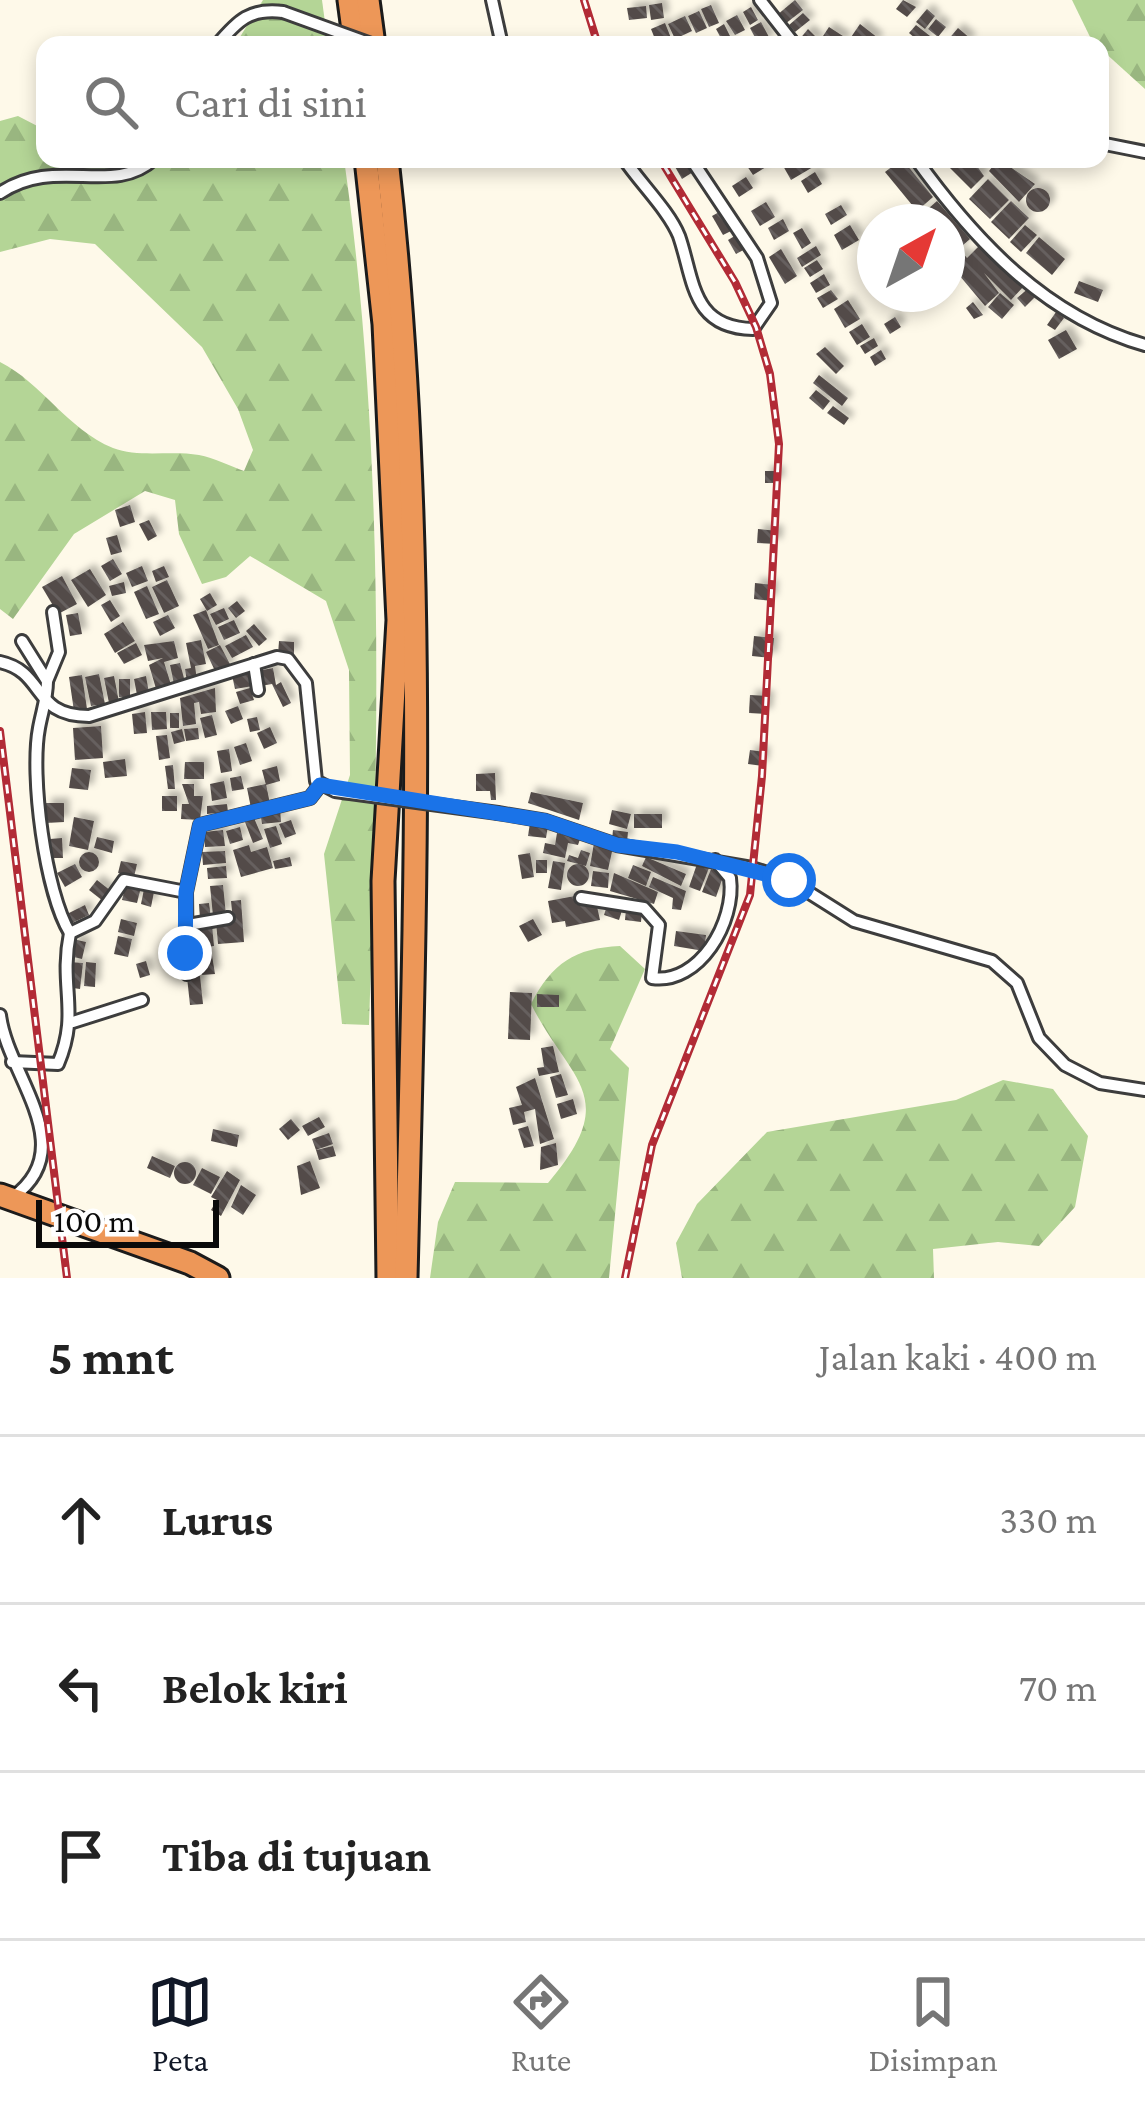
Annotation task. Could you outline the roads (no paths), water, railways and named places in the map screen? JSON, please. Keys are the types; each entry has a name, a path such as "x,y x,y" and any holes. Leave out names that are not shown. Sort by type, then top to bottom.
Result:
{"highway":[{"path":"349,0 354,36"},
{"path":"368,0 373,36"},
{"path":"367,168 385,324 398,620 383,880 388,1278"},
{"path":"388,168 409,381 418,548 406,1278"},
{"path":"5,1197 190,1262 218,1278"}],"street":[{"path":"492,0 500,36"},
{"path":"760,0 788,36"},
{"path":"225,36 257,4 349,36"},
{"path":"1109,145 1145,152"},
{"path":"0,193 37,173 98,177 139,168"},
{"path":"631,168 678,233 686,277 698,301 720,321 753,329 772,303 758,257 698,168"},
{"path":"924,168 1026,283 1062,311 1145,345"},
{"path":"12,1062 58,1064 74,1022 64,986 70,933 51,874 41,807 39,728 47,681 59,652 53,612"},
{"path":"22,641 47,681"},
{"path":"0,662 22,669 46,706 65,716 89,716 282,657 302,674 320,785 310,798 200,825 186,892 187,974"},
{"path":"254,664 258,690"},
{"path":"320,785 546,821 617,845 715,860 789,880 854,921 992,961 1017,983 1039,1038 1065,1065 1100,1083 1145,1090"},
{"path":"581,898 644,908 659,925 652,978 670,981 687,974 706,952 727,910 730,878 715,860"},
{"path":"70,933 95,921 124,880 186,892"},
{"path":"188,925 228,918"},
{"path":"74,1022 142,1000"},
{"path":"0,1016 12,1062 36,1105 44,1142 39,1167 5,1197"}],"railway":[{"path":"584,0 595,36"},
{"path":"625,1278 652,1145 750,895 762,776 779,444 770,374 756,327 735,282 665,168"},
{"path":"0,731 67,1278"}]}
